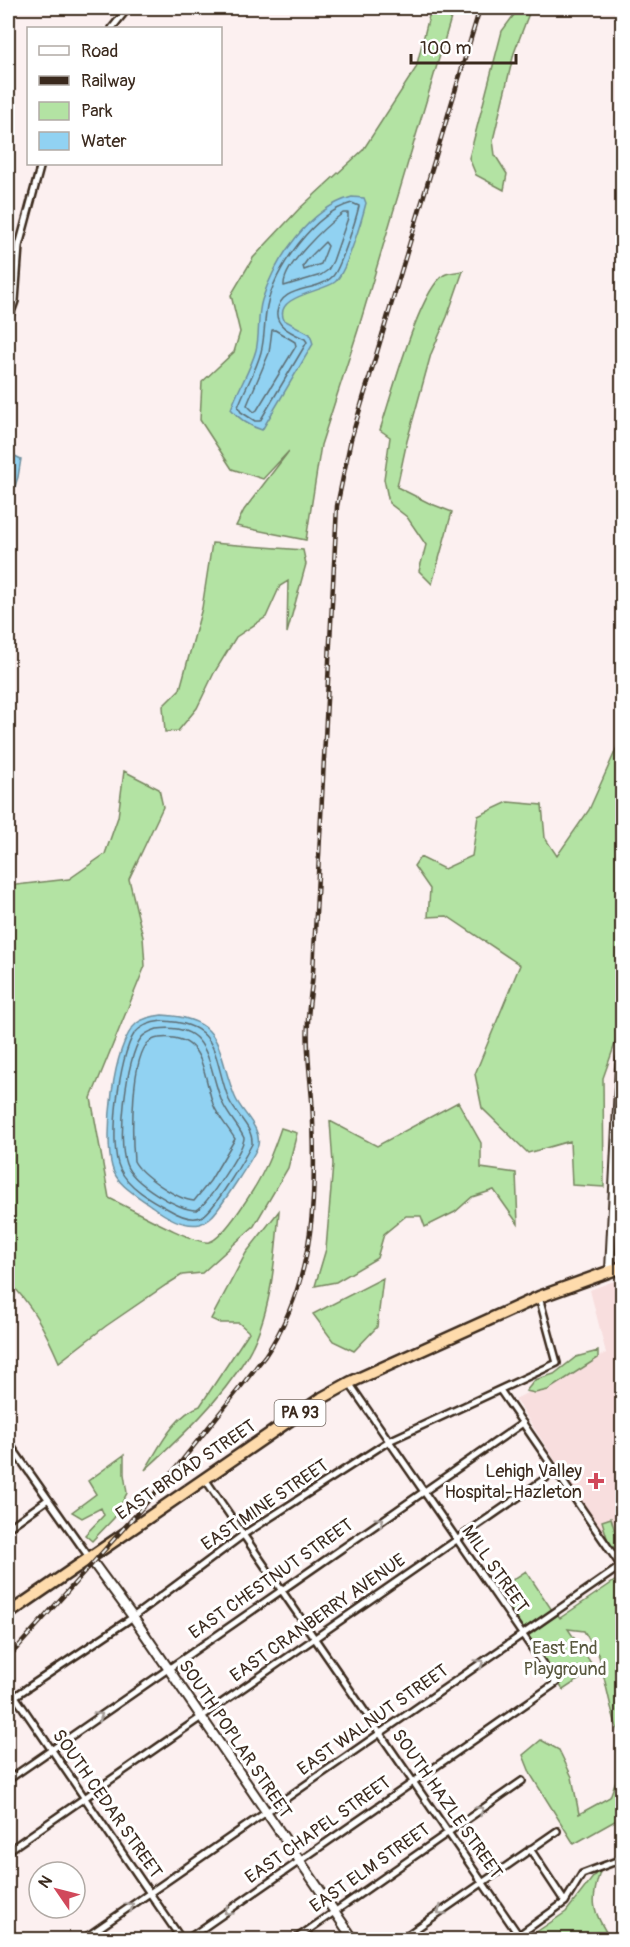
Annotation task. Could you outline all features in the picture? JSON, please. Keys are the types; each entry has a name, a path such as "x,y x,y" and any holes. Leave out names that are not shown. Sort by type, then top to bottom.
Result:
{"highway":[{"name":"EAST BROAD STREET","path":"8,1614 204,1478 348,1383 539,1297 622,1267"}],"main road":[{"path":"610,1270 622,1055"},
{"name":"SOUTH POPLAR STREET","path":"89,1557 133,1617 354,1940"}],"street":[{"path":"113,27 128,8"},
{"path":"8,321 15,302 19,246 41,165"},
{"name":"EAST MINE STREET","path":"8,1701 133,1617 243,1535 389,1441 557,1363 539,1297"},
{"name":"MILL STREET","path":"348,1383 556,1683"},
{"path":"500,1390 621,1566"},
{"name":"EAST CHESTNUT STREET","path":"8,1780 523,1423"},
{"path":"8,1442 89,1557"},
{"path":"8,1459 15,1454"},
{"name":"EAST CRANBERRY AVENUE","path":"8,1851 556,1471"},
{"name":"SOUTH HAZLE STREET","path":"204,1478 521,1937"},
{"path":"8,1528 48,1500"},
{"name":"EAST WALNUT STREET","path":"82,1940 621,1566"},
{"name":"EAST CHAPEL STREET","path":"184,1940 556,1683"},
{"name":"SOUTH CEDAR STREET","path":"8,1686 184,1940"},
{"name":"EAST ELM STREET","path":"294,1940 522,1781"},
{"path":"400,1940 557,1831"},
{"path":"530,1850 565,1902"},
{"path":"512,1940 521,1937 565,1902 582,1874 622,1859"},
{"path":"8,1931 14,1940"}],"shaded area":[{"name":"Lehigh Valley Hospital-Hazleton","path":"622,1278 622,1563 515,1399 606,1353 590,1290"}],"green space":[{"path":"431,8 454,8 358,330 321,445 306,540 236,526 244,510 289,451 263,479 232,469 200,420 202,382 234,352 240,332 231,295 253,258 299,209 363,150 416,68"},
{"path":"519,8 531,8 514,53 493,140 495,155 507,174 504,190 476,175 469,158 502,31"},
{"path":"463,271 431,354 397,487 452,512 432,584 419,571 426,545 407,517 389,503 384,479 390,437 380,430 407,346 425,301 444,275"},
{"path":"212,543 303,550 306,564 287,633 288,581 280,586 266,617 236,637 214,673 197,708 178,731 165,732 163,706 180,689 202,608"},
{"path":"622,736 622,1024 603,1078 604,1187 572,1185 570,1141 528,1153 482,1108 475,1074 520,965 447,916 428,917 430,889 414,866 420,857 444,869 472,856 478,816 508,802 542,805 545,838 557,856 589,810"},
{"path":"124,771 159,789 163,807 129,879 143,937 145,966 91,1098 109,1198 176,1232 209,1242 223,1232 247,1199 267,1165 281,1128 297,1133 288,1168 254,1226 202,1273 182,1275 106,1326 59,1362 38,1319 8,1281 8,883 16,885 69,879 105,854 118,817"},
{"path":"458,1102 481,1143 481,1168 516,1173 518,1224 494,1190 472,1197 455,1212 425,1227 421,1216 406,1216 384,1234 377,1258 336,1282 315,1286 326,1249 333,1164 330,1121 377,1146"},
{"path":"279,1211 271,1286 262,1324 255,1341 236,1374 224,1389 186,1431 145,1470 175,1424 191,1410 200,1406 249,1332 239,1323 220,1323 211,1319 246,1253"},
{"path":"383,1278 377,1327 354,1351 333,1341 313,1314"},
{"path":"598,1351 598,1358 548,1390 535,1393 526,1391 535,1380 554,1374 576,1357"},
{"path":"124,1455 127,1493 114,1518 92,1541 85,1535 104,1515 101,1508 82,1518 72,1512 96,1494 88,1481"},
{"path":"611,1518 622,1556 622,1746 599,1656 584,1631 568,1629 595,1669 563,1690 528,1636 558,1615 560,1618 619,1578 602,1521"},
{"name":"East End Playground","path":"526,1571 552,1610 523,1630 497,1590"},
{"path":"541,1740 559,1750 572,1777 579,1814 610,1797 622,1764 622,1817 574,1844 531,1775 523,1755"},
{"path":"597,1872 600,1872 595,1892 595,1907 610,1939 526,1939 566,1912"}],"water":[{"path":"352,197 364,198 366,203 353,245 339,277 329,286 292,300 282,312 284,320 310,334 313,344 262,430 245,422 231,409 256,350 260,306 268,284 285,252 308,224 322,212"},
{"path":"15,456 21,459 8,508 8,464"},
{"path":"162,1015 183,1017 208,1030 220,1052 235,1097 257,1132 258,1145 245,1170 215,1213 200,1224 181,1223 163,1214 123,1185 112,1167 110,1114 121,1050 128,1034 137,1023"}],"railway":[{"path":"8,1658 165,1482 265,1356 282,1327 295,1296 304,1265 310,1233 314,1167 308,1016 313,972 337,506 351,439 480,8"}],"place":[{"name":"Lehigh Valley Hospital-Hazleton","path":"596,1481"}]}
